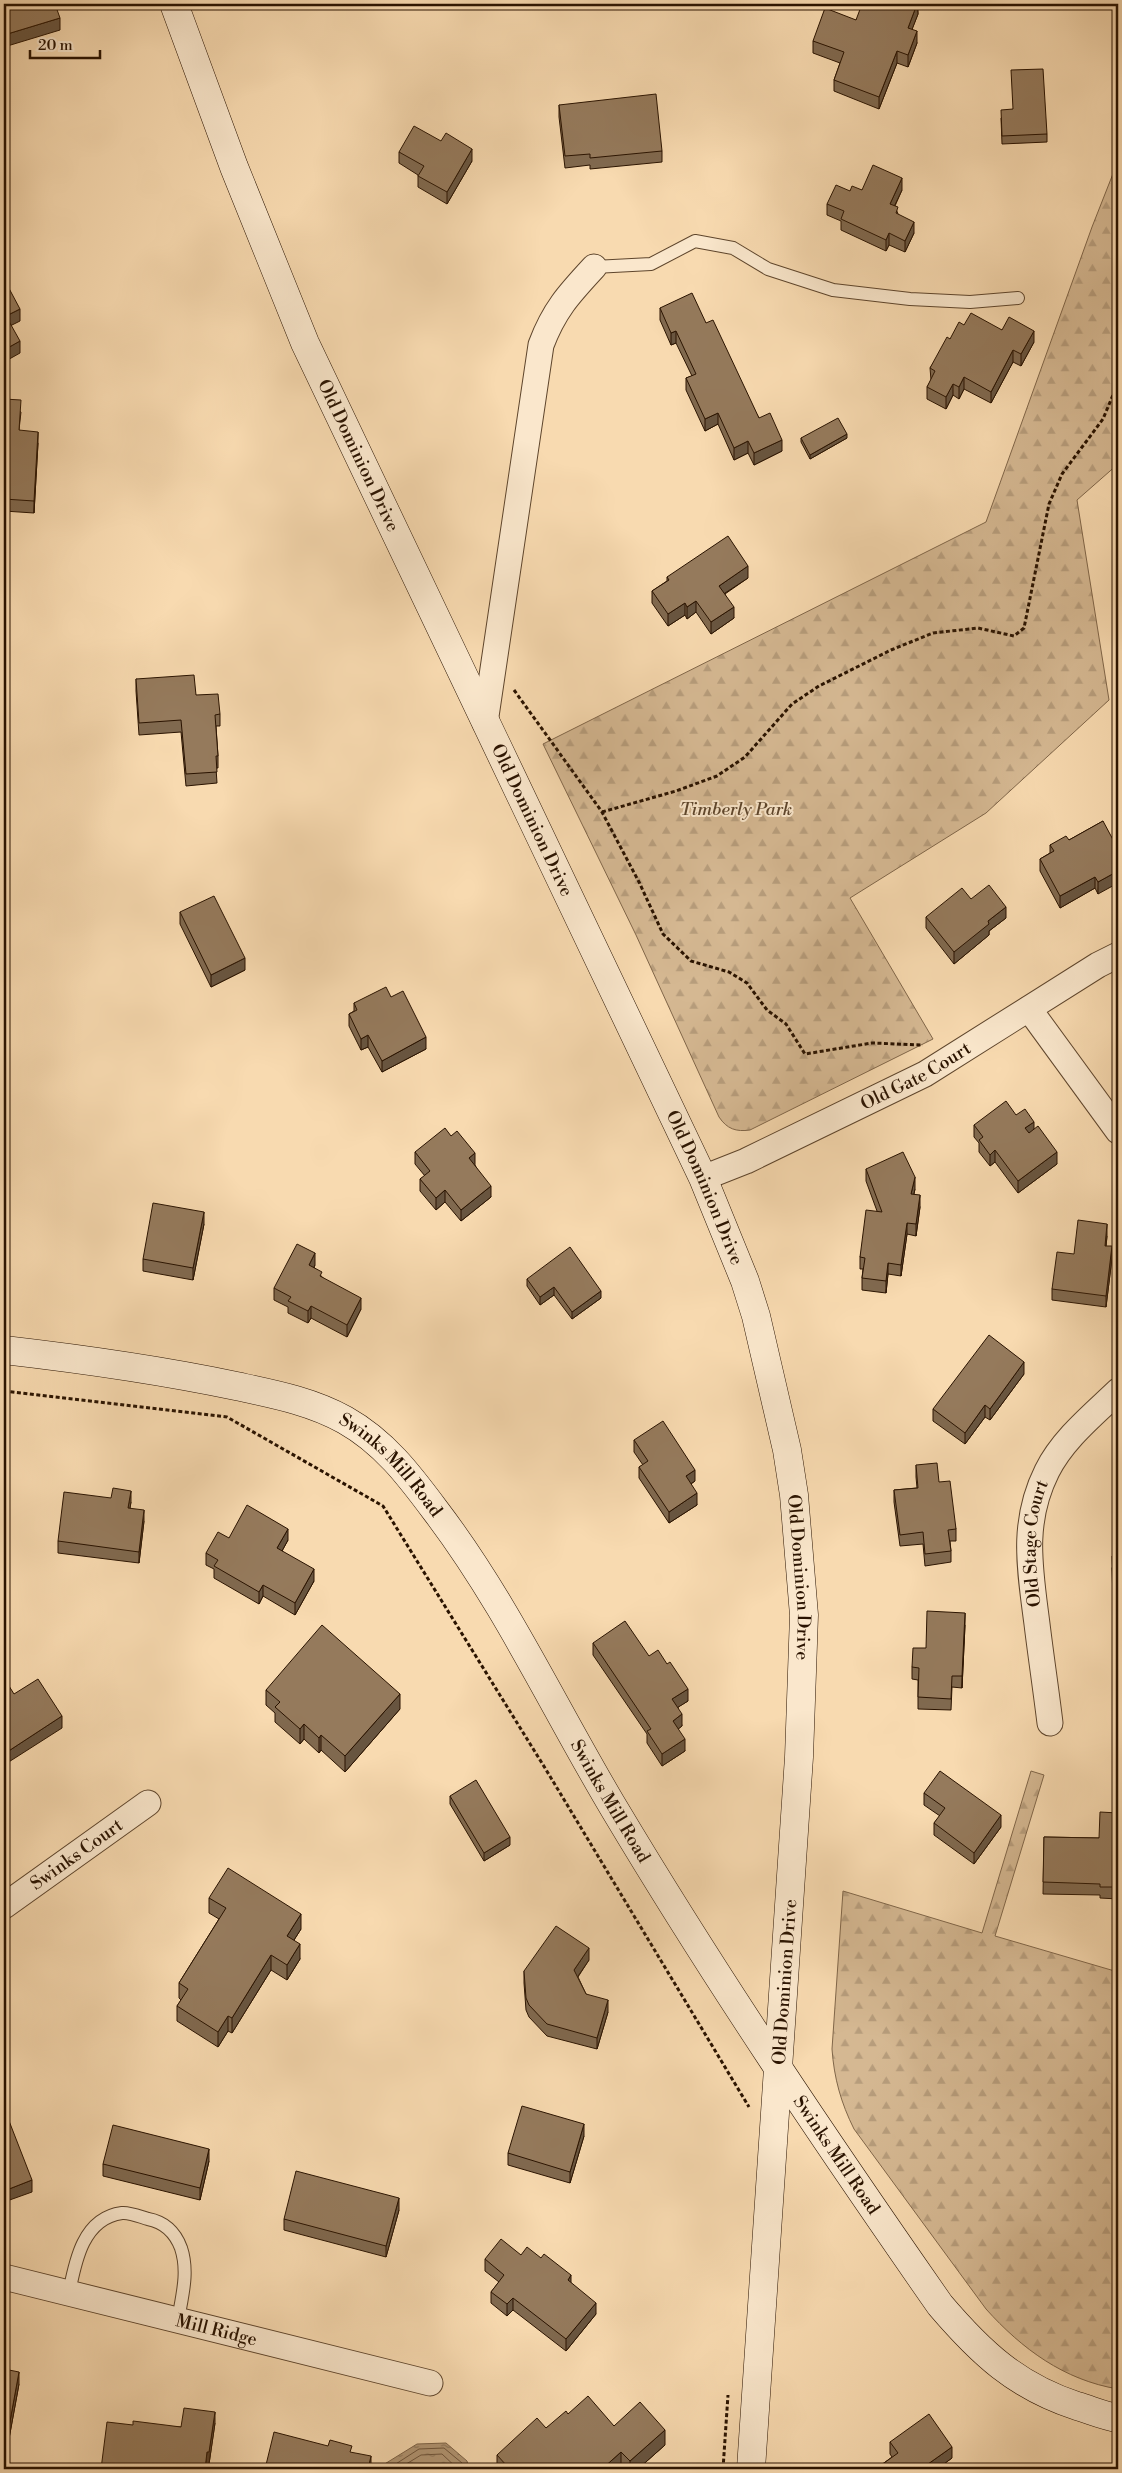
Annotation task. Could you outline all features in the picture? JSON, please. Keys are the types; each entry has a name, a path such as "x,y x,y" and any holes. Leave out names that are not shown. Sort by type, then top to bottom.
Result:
{"main road":[{"name":"Old Dominion Drive","path":"174,4 234,167 286,299 485,723 704,1178 745,1281 756,1316 787,1450 800,1558 804,1615 801,1721 779,2072 750,2469"},
{"name":"Swinks Mill Road","path":"4,1350 87,1360 201,1379 287,1398 312,1405 344,1420 374,1440 390,1454 400,1464 461,1544 539,1672 614,1808 779,2072 940,2305 967,2337 998,2365 1024,2383 1051,2397 1118,2418"}],"street":[{"path":"485,723 541,345 551,320 565,300 594,267"},
{"name":"Old Gate Court","path":"704,1178 746,1161 877,1099 925,1074 1098,965 1118,955"},
{"path":"1029,1009 1118,1131"},
{"name":"Old Stage Court","path":"1050,1723 1029,1559 1030,1526 1036,1496 1053,1461 1064,1445 1118,1391"},
{"name":"Swinks Court","path":"4,1906 148,1803"},
{"name":"Mill Ridge","path":"4,2277 430,2382"}],"lane":[{"path":"594,267 651,264 695,241 733,248 768,269 833,290 910,299 970,302 1018,298"},
{"path":"68,2293 75,2262 84,2239 101,2220 123,2212 132,2214 160,2222 173,2234 181,2248 186,2273 178,2320"}],"path":[{"path":"602,812 676,791 716,776 745,757 792,704 819,686 891,650 933,633 978,628 1014,636 1024,628 1049,504 1062,474 1103,418 1118,383"},
{"path":"513,688 602,812 639,882 663,934 691,961 729,972 747,983 767,1010 786,1024 805,1054 872,1043 930,1045"},
{"path":"4,1391 227,1417 383,1506 545,1768 749,2108"},
{"path":"723,2469 728,2390"}],"green space":[{"name":"Timberly Park","path":"1118,161 1118,464 1077,500 1109,700 986,813 850,898 933,1039 750,1130 732,1129 719,1117 636,935 543,744 986,522 1092,227"},
{"path":"1031,1771 1044,1775 995,1936 1118,1972 1118,2389 1098,2385 1045,2361 1014,2337 986,2309 854,2129 845,2110 836,2080 833,2060 832,2049 843,1891 982,1933"}],"water":[{"path":"446,2443 467,2461 469,2469 383,2469 383,2465 417,2444"}],"building":[{"path":"4,4 55,4 60,18 4,35"},
{"path":"862,4 917,4 908,28 917,31 908,55 897,51 879,97 834,80 844,52 813,41 825,8 856,20"},
{"path":"1043,69 1047,134 1002,136 1001,110 1013,109 1011,70"},
{"path":"656,94 662,151 590,158 590,154 565,156 559,105"},
{"path":"414,126 441,141 446,133 472,149 447,192 418,176 424,166 399,152"},
{"path":"873,165 902,178 890,204 898,207 896,213 914,222 905,241 889,233 886,240 841,219 844,211 827,204 836,185 850,191 852,186 862,190"},
{"path":"4,279 20,309 6,316 20,341 4,350"},
{"path":"692,293 706,323 713,320 759,418 770,413 782,440 754,453 748,441 734,448 718,413 705,419 686,378 696,374 676,331 671,333 660,308"},
{"path":"971,313 1002,330 1009,317 1034,331 1021,354 1013,350 991,392 964,377 959,387 953,384 946,397 927,387 935,371 930,368 947,337 950,339 959,322 964,325"},
{"path":"4,399 21,400 19,430 38,432 34,501 4,499"},
{"path":"838,418 847,434 810,455 801,438"},
{"path":"728,536 748,566 719,586 734,607 711,622 696,601 687,607 685,603 668,614 652,591 669,580 667,577"},
{"path":"194,675 196,695 218,694 220,714 215,715 218,756 216,756 217,772 186,774 181,720 139,723 136,679"},
{"path":"1103,821 1118,849 1118,871 1098,882 1095,877 1060,896 1040,859 1054,851 1050,845 1066,836 1069,840"},
{"path":"989,885 1006,907 988,921 989,924 954,952 926,917 962,888 971,899"},
{"path":"214,896 245,958 211,975 180,912"},
{"path":"386,987 391,997 403,991 426,1037 382,1061 368,1035 361,1039 349,1014 357,1010 354,1003"},
{"path":"1006,1101 1016,1115 1025,1109 1034,1122 1025,1128 1029,1133 1038,1126 1057,1152 1018,1181 995,1150 990,1155 979,1140 983,1137 974,1125"},
{"path":"445,1128 451,1136 457,1131 475,1153 469,1158 491,1186 461,1210 445,1190 436,1198 420,1179 430,1171 415,1152"},
{"path":"903,1152 915,1177 911,1194 920,1195 916,1224 907,1223 901,1265 888,1263 886,1281 862,1278 865,1258 860,1257 866,1210 882,1212 866,1169"},
{"path":"153,1203 204,1212 193,1268 143,1259"},
{"path":"1078,1220 1107,1224 1105,1246 1112,1246 1106,1296 1052,1289 1057,1252 1074,1254"},
{"path":"297,1244 315,1253 309,1265 322,1272 320,1276 361,1298 347,1325 311,1306 308,1311 288,1301 291,1297 274,1288"},
{"path":"570,1247 601,1291 572,1312 554,1287 540,1297 527,1279"},
{"path":"989,1335 1024,1362 990,1409 985,1405 965,1433 933,1409"},
{"path":"663,1421 695,1470 686,1476 697,1493 669,1512 639,1467 648,1461 634,1440"},
{"path":"937,1463 939,1482 950,1481 956,1529 948,1530 951,1551 925,1554 923,1532 900,1535 894,1490 918,1488 916,1465"},
{"path":"113,1488 131,1491 128,1508 144,1510 139,1552 58,1541 64,1492 111,1498"},
{"path":"247,1505 288,1529 277,1548 314,1569 295,1603 263,1585 259,1592 214,1566 218,1560 206,1553 218,1532 229,1538"},
{"path":"1112,1556 1118,1556 1118,1619 1114,1619"},
{"path":"927,1611 965,1613 962,1676 952,1676 951,1699 918,1697 919,1668 912,1667 913,1648 926,1648"},
{"path":"625,1621 649,1656 658,1650 667,1664 670,1662 688,1689 672,1699 682,1714 673,1721 685,1739 662,1754 647,1731 651,1729 593,1643"},
{"path":"322,1625 400,1694 345,1756 321,1735 319,1738 304,1724 300,1729 275,1707 280,1702 266,1690"},
{"path":"38,1679 62,1716 4,1754 4,1688 9,1686 14,1694"},
{"path":"940,1771 1001,1815 974,1853 934,1823 945,1808 924,1793"},
{"path":"476,1780 510,1837 484,1853 450,1796"},
{"path":"1100,1812 1118,1813 1118,1887 1100,1887 1100,1884 1043,1882 1044,1837 1099,1838"},
{"path":"228,1868 301,1914 287,1936 300,1944 287,1965 271,1955 232,2018 228,2016 218,2032 177,2006 188,1989 179,1983 226,1908 209,1898"},
{"path":"556,1926 589,1948 574,1970 586,1994 608,2000 597,2038 547,2024 529,2005 526,1998 524,1971"},
{"path":"522,2106 584,2124 570,2172 508,2153"},
{"path":"4,2108 32,2180 4,2191"},
{"path":"113,2125 209,2149 200,2188 103,2164"},
{"path":"296,2171 399,2198 386,2246 284,2219"},
{"path":"501,2239 521,2255 527,2247 541,2258 544,2254 571,2275 568,2280 596,2303 566,2339 513,2298 507,2304 491,2292 504,2275 485,2259"},
{"path":"4,2369 19,2372 6,2443 4,2443"},
{"path":"588,2396 614,2426 640,2402 665,2430 630,2461 621,2452 602,2469 504,2469 507,2466 497,2455 537,2418 546,2428 566,2411 568,2414"},
{"path":"184,2408 215,2412 205,2469 101,2469 107,2422 133,2425 133,2421 181,2427"},
{"path":"929,2414 952,2447 921,2469 878,2469 898,2453 890,2442"},
{"path":"274,2432 328,2446 330,2440 352,2446 350,2452 371,2456 368,2469 265,2469"}]}
